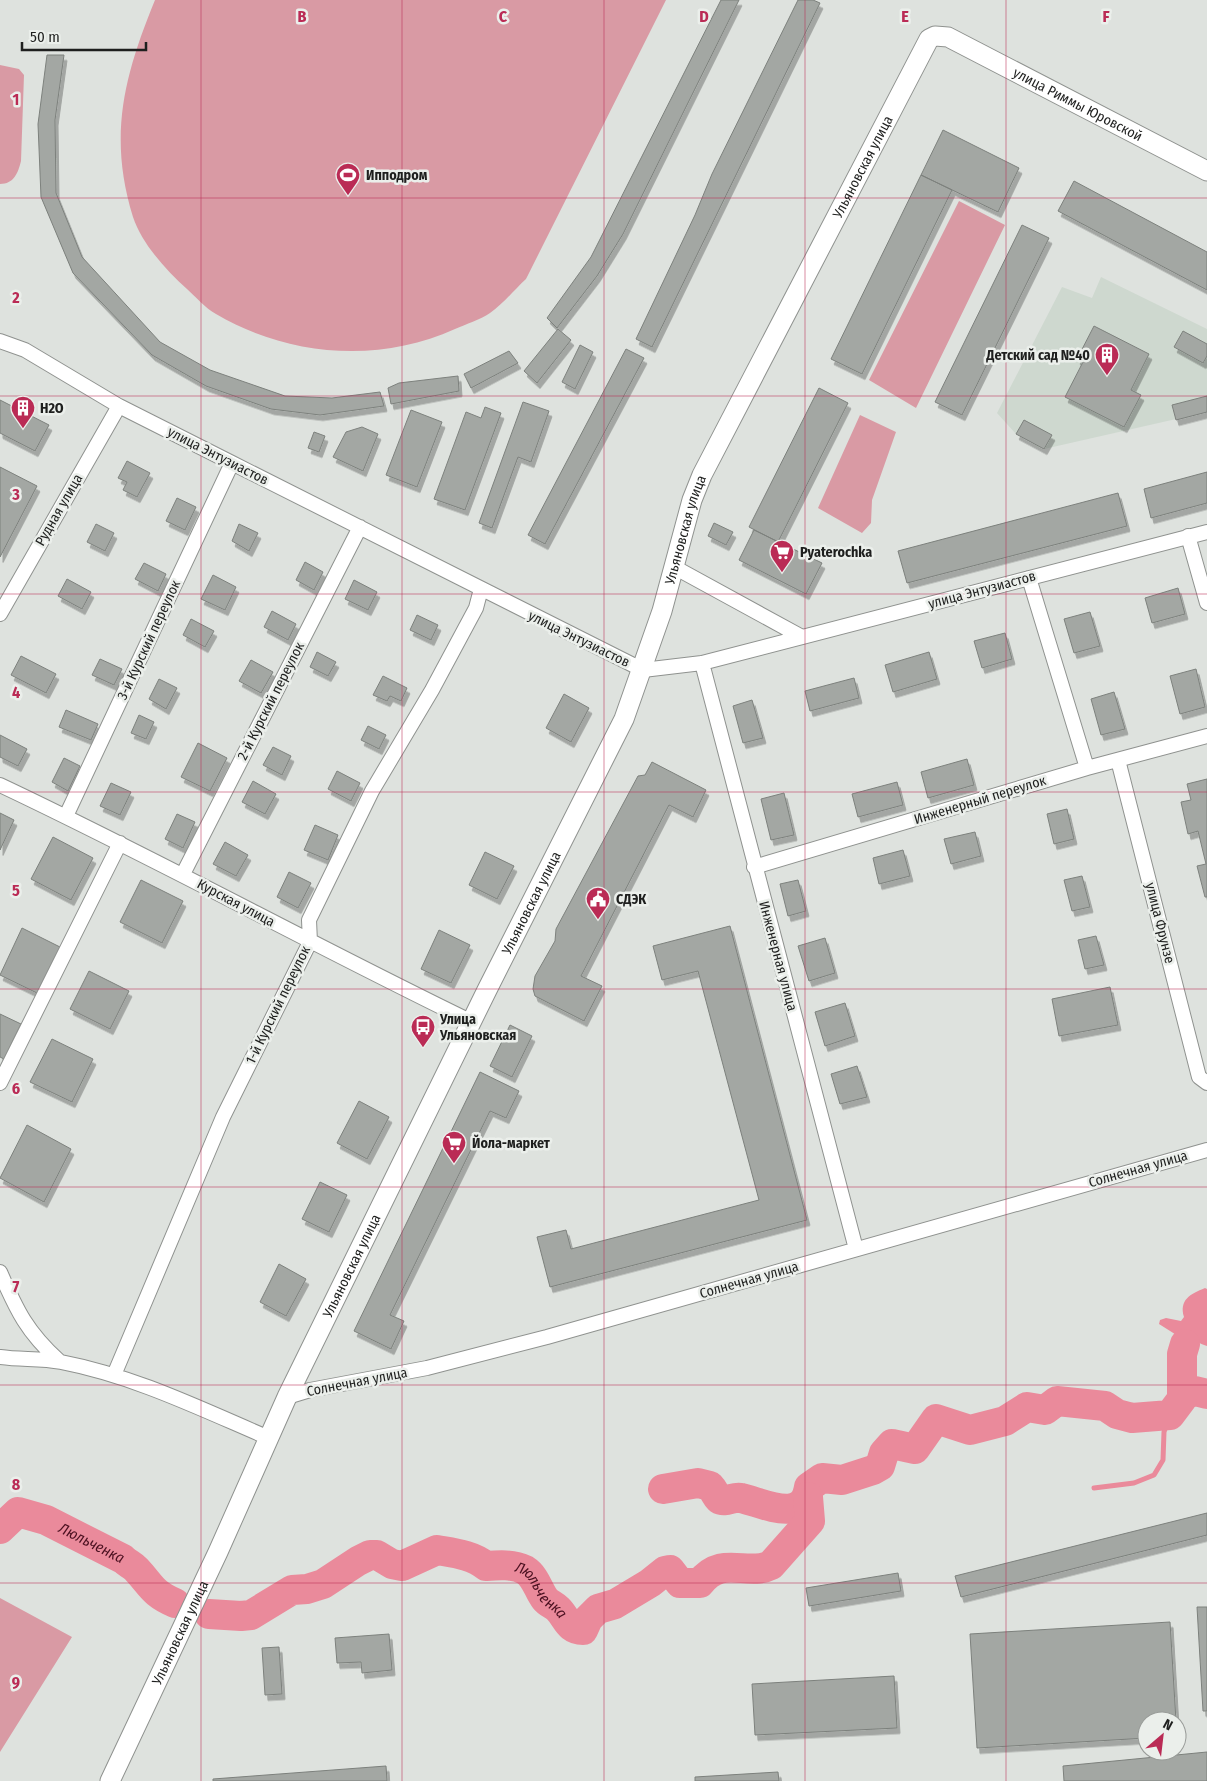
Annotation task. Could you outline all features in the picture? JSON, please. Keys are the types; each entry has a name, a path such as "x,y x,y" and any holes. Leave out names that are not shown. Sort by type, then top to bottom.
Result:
{"main road":[{"name":"Ульяновская улица","path":"110,1781 218,1552 288,1397 472,1022 624,719 643,670 692,500 721,435 922,50 929,39 935,36 948,37"},
{"name":"улица Риммы Юровской","path":"948,37 1207,171"}],"street":[{"name":"улица Энтузиастов","path":"0,341 26,350 119,406 643,670 702,663 1207,532"},
{"name":"Рудная улица","path":"0,614 119,406"},
{"name":"3-й Курский переулок","path":"66,816 232,463"},
{"name":"2-й Курский переулок","path":"183,874 360,527"},
{"path":"1188,536 1207,603"},
{"path":"674,567 802,637"},
{"path":"1029,578 1087,768"},
{"name":"1-й Курский переулок","path":"114,1375 223,1116 310,942 310,920 372,791 432,690 476,608 480,589"},
{"name":"Инженерная улица","path":"702,663 754,867 856,1249"},
{"name":"Инженерный переулок","path":"754,867 1087,768 1207,736"},
{"name":"улица Фрунзе","path":"1118,760 1199,1077 1207,1083"},
{"name":"Курская улица","path":"0,785 183,874 310,942 472,1022"},
{"path":"0,1083 120,843"},
{"name":"Солнечная улица","path":"288,1397 310,1390 427,1368 1207,1150"},
{"path":"0,1272 16,1309 37,1341 59,1361"},
{"path":"0,1357 59,1361 114,1375 177,1398 269,1438"}],"shaded area":[{"name":"Ипподром","path":"155,0 666,0 526,279 495,309 477,320 426,340 365,351 303,346 273,339 244,328 216,314 204,306 171,274 142,237 133,217 125,188 121,133 128,81 144,28"},
{"path":"0,65 19,69 24,75 21,161 17,174 5,184 0,184"},
{"path":"959,201 1005,225 916,408 869,380"},
{"path":"1101,277 1207,329 1207,412 1044,449 1016,434 997,413 1062,287 1092,298"},
{"path":"860,415 896,432 872,500 871,523 862,533 818,508"},
{"path":"1205,1288 1207,1289 1207,1346 1194,1341 1185,1344 1178,1336 1159,1324 1160,1320 1166,1318 1181,1321 1184,1317 1184,1302 1190,1295"},
{"path":"0,1598 72,1637 0,1752"}],"building":[{"path":"721,0 739,0 623,234 597,276 557,328 547,318 591,257"},
{"path":"798,0 813,0 820,3 652,347 636,339 695,215 712,174"},
{"path":"47,55 64,55 55,120 56,193 82,257 160,342 210,370 285,396 332,398 380,392 384,406 320,415 271,409 206,386 152,355 73,273 41,197 38,124"},
{"path":"943,130 1019,168 998,212 921,175"},
{"path":"921,175 952,190 862,374 831,359"},
{"path":"1074,181 1207,252 1207,290 1058,211"},
{"path":"1022,225 1049,238 962,415 935,402"},
{"name":"Детский сад №40","path":"1094,326 1149,354 1131,390 1141,395 1124,427 1065,397 1083,362 1077,359"},
{"path":"558,329 571,340 537,383 524,371"},
{"path":"1183,331 1207,344 1207,356 1203,363 1174,347"},
{"path":"580,345 593,352 575,389 562,382"},
{"path":"626,349 644,358 545,544 528,535"},
{"path":"509,351 518,363 471,388 464,374"},
{"path":"458,376 459,391 391,404 388,388 399,383"},
{"path":"819,388 848,403 778,542 749,527"},
{"path":"1207,396 1207,412 1176,420 1172,405"},
{"name":"H2O","path":"0,400 49,425 35,451 0,433"},
{"path":"523,402 549,411 531,462 518,457 492,528 479,523"},
{"path":"485,407 501,413 465,510 434,499 466,412 481,418"},
{"path":"411,410 442,422 417,487 386,475"},
{"path":"1024,420 1052,435 1044,449 1016,434"},
{"path":"362,427 378,434 363,471 333,457 346,432"},
{"path":"314,432 325,436 319,452 308,448"},
{"path":"127,461 150,473 137,497 123,490 127,482 118,478"},
{"path":"0,467 37,486 0,557"},
{"path":"1207,472 1207,503 1151,518 1144,489"},
{"path":"1118,493 1127,526 907,583 898,551"},
{"path":"177,498 196,507 185,530 166,521"},
{"path":"714,523 733,532 726,545 708,536"},
{"path":"96,524 114,533 105,551 87,542"},
{"path":"239,524 258,533 249,551 232,541"},
{"path":"754,530 822,563 806,594 739,560"},
{"path":"305,562 323,572 314,590 296,580"},
{"path":"144,563 166,574 158,591 135,579"},
{"path":"213,575 236,587 225,610 201,599"},
{"path":"67,579 91,592 82,609 58,596"},
{"path":"354,580 377,592 368,610 345,599"},
{"path":"1178,588 1185,614 1152,623 1145,598"},
{"path":"272,611 296,624 288,640 264,627"},
{"path":"1090,612 1100,646 1074,653 1064,619"},
{"path":"417,615 438,625 431,640 410,630"},
{"path":"191,619 214,631 205,647 183,635"},
{"path":"1005,633 1012,659 982,668 974,641"},
{"path":"317,652 336,662 328,676 310,667"},
{"path":"929,652 937,679 893,692 885,665"},
{"path":"21,656 56,674 46,693 11,675"},
{"path":"100,659 122,669 114,685 92,675"},
{"path":"251,660 273,672 261,693 239,681"},
{"path":"1196,669 1205,707 1180,714 1170,676"},
{"path":"383,676 407,688 401,701 390,696 387,701 373,695"},
{"path":"854,678 859,698 810,711 805,691"},
{"path":"159,679 177,688 166,709 149,699"},
{"path":"1114,692 1125,729 1101,735 1091,699"},
{"path":"564,694 589,708 571,742 546,728"},
{"path":"752,700 763,738 743,743 733,706"},
{"path":"66,710 98,724 91,740 59,727"},
{"path":"139,715 154,722 146,739 131,733"},
{"path":"368,726 386,735 379,749 361,740"},
{"path":"0,735 27,749 18,766 0,757"},
{"path":"198,743 227,758 210,791 181,777"},
{"path":"273,747 291,756 282,775 263,765"},
{"path":"64,758 80,766 68,791 52,782"},
{"path":"967,759 974,785 928,798 921,772"},
{"path":"652,762 706,790 693,817 669,805 581,976 602,986 584,1021 535,996 533,989 535,976 555,941 556,929 638,776 645,775"},
{"path":"337,771 360,783 351,801 328,789"},
{"path":"1207,779 1207,897 1205,897 1197,866 1206,864 1198,831 1188,834 1181,802 1191,800 1187,784"},
{"path":"253,781 276,794 265,814 242,802"},
{"path":"897,782 903,805 858,817 852,794"},
{"path":"111,783 131,792 120,815 100,806"},
{"path":"784,793 794,835 771,840 761,799"},
{"path":"1067,809 1074,839 1054,844 1047,814"},
{"path":"0,813 14,820 0,850"},
{"path":"177,814 195,822 183,848 165,839"},
{"path":"315,825 338,835 328,860 304,850"},
{"path":"975,832 981,856 951,864 944,839"},
{"path":"53,837 93,858 71,900 31,879"},
{"path":"225,842 248,855 236,876 213,864"},
{"path":"903,850 910,876 879,884 873,858"},
{"path":"485,852 514,866 497,899 469,885"},
{"path":"289,872 311,883 298,908 277,897"},
{"path":"1082,876 1090,907 1072,911 1064,880"},
{"path":"141,880 183,901 162,943 120,922"},
{"path":"798,880 806,911 788,916 780,884"},
{"path":"730,926 807,1220 550,1287 537,1237 566,1230 571,1249 759,1200 698,971 662,980 653,946"},
{"path":"22,928 60,947 37,993 0,975"},
{"path":"439,930 470,945 451,983 421,969"},
{"path":"1096,936 1104,965 1085,969 1078,940"},
{"path":"825,938 835,973 809,981 798,946"},
{"path":"89,971 129,991 110,1029 70,1009"},
{"path":"1110,987 1118,1025 1059,1036 1052,999"},
{"path":"845,1003 855,1036 825,1046 815,1012"},
{"path":"0,1014 21,1024 4,1059 0,1057"},
{"path":"510,1025 532,1036 512,1077 490,1066"},
{"path":"52,1039 93,1059 72,1102 30,1082"},
{"path":"857,1066 867,1097 840,1104 831,1074"},
{"path":"480,1072 519,1091 506,1118 490,1111 390,1315 404,1321 391,1349 354,1331"},
{"path":"359,1101 389,1117 367,1159 337,1143"},
{"path":"27,1125 71,1149 44,1202 0,1178"},
{"path":"320,1182 347,1195 329,1232 302,1219"},
{"path":"279,1264 306,1279 286,1316 260,1302"},
{"path":"1207,1513 1207,1535 961,1597 955,1576"},
{"path":"898,1573 901,1591 809,1606 806,1588"},
{"path":"1197,1607 1207,1607 1207,1711 1203,1711"},
{"path":"1170,1622 1175,1711 1137,1711 1137,1739 977,1748 970,1634"},
{"path":"389,1634 392,1670 362,1673 361,1662 337,1663 335,1638"},
{"path":"279,1647 282,1694 265,1695 262,1648"},
{"path":"894,1676 897,1728 755,1735 752,1684"},
{"path":"1207,1752 1207,1781 1064,1781 1063,1766 1137,1759 1137,1761 1187,1761 1187,1754"},
{"path":"386,1766 387,1781 213,1781 213,1779"},
{"path":"778,1772 779,1781 695,1781 695,1777"}],"waterway":[{"name":"Люльченка","path":"663,1489 698,1483 710,1486 721,1500 738,1498 781,1509 791,1508 799,1505 805,1499 809,1487 822,1478 842,1480 880,1466 884,1453 892,1444 915,1449 936,1419 970,1430 1005,1421 1027,1407 1045,1410 1057,1401 1105,1406 1117,1414 1132,1418 1170,1415 1182,1399 1182,1354 1185,1344"},
{"name":"Люльченка","path":"1183,1395 1195,1391 1207,1394"},
{"path":"1094,1488 1134,1483 1154,1475 1163,1460 1164,1432 1170,1415"},
{"name":"Люльченка","path":"209,1614 251,1615 292,1590 307,1589 323,1584 370,1555 377,1555 392,1564 402,1566 437,1550 457,1553 481,1562 486,1566 511,1566 525,1570 532,1576 546,1600 558,1609 571,1626 583,1630 588,1619 598,1609 615,1604 650,1583 665,1571 670,1570 680,1583 700,1583 708,1574 717,1570 726,1568 753,1569 771,1565 810,1521 808,1497"},
{"name":"Люльченка","path":"0,1529 18,1512 46,1520 123,1559 136,1569 153,1589 175,1603"}],"place":[{"name":"Ипподром","path":"348,196"},
{"name":"Детский сад №40","path":"1107,376"},
{"name":"H2O","path":"23,429"},
{"name":"Pyaterochka","path":"782,573"},
{"name":"СДЭК","path":"598,920"},
{"name":"Улица Ульяновская","path":"423,1048"},
{"name":"Йола-маркет","path":"454,1164"}]}
